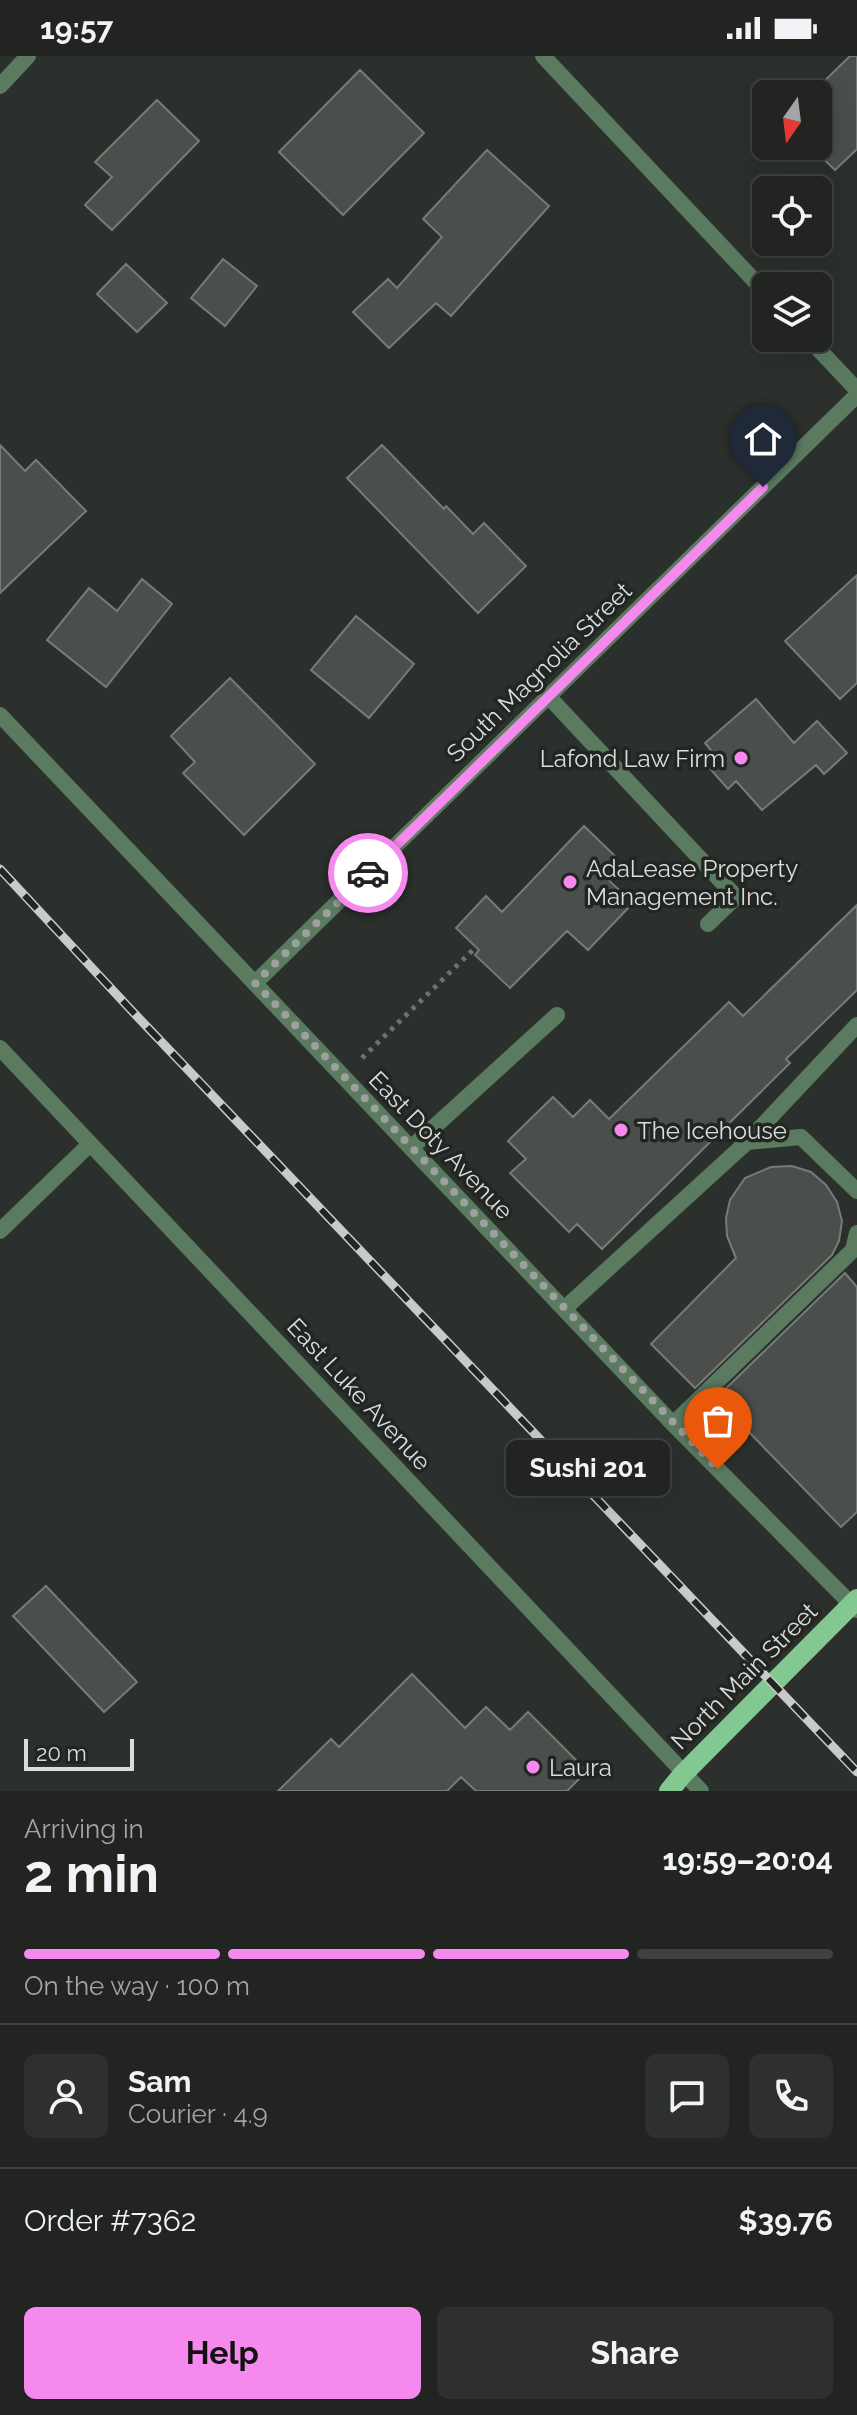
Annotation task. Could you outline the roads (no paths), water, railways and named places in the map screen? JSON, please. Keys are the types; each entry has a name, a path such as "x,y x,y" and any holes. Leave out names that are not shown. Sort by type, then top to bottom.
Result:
{"main road":[{"name":"North Main Street","path":"669,1791 855,1605"}],"street":[{"path":"0,86 28,56"},
{"path":"543,56 752,278"},
{"path":"821,352 857,392"},
{"name":"South Magnolia Street","path":"255,983 857,392"},
{"path":"548,696 736,897 708,924"},
{"name":"East Doty Avenue","path":"0,715 673,1424 855,1605"},
{"path":"411,1148 557,1015"},
{"path":"564,1309 747,1142 855,1030"},
{"name":"East Luke Avenue","path":"0,1048 701,1791"},
{"path":"747,1142 801,1137 857,1191"},
{"path":"0,1231 90,1144"},
{"path":"673,1424 856,1243"}],"railway":[{"path":"0,869 857,1772"}],"place":[{"name":"Lafond Law Firm","path":"741,758"},
{"name":"AdaLease Property Management Inc.","path":"570,882"},
{"name":"The Icehouse","path":"621,1130"},
{"name":"Sushi 201","path":"718,1469"},
{"name":"Laura","path":"533,1767"}]}
